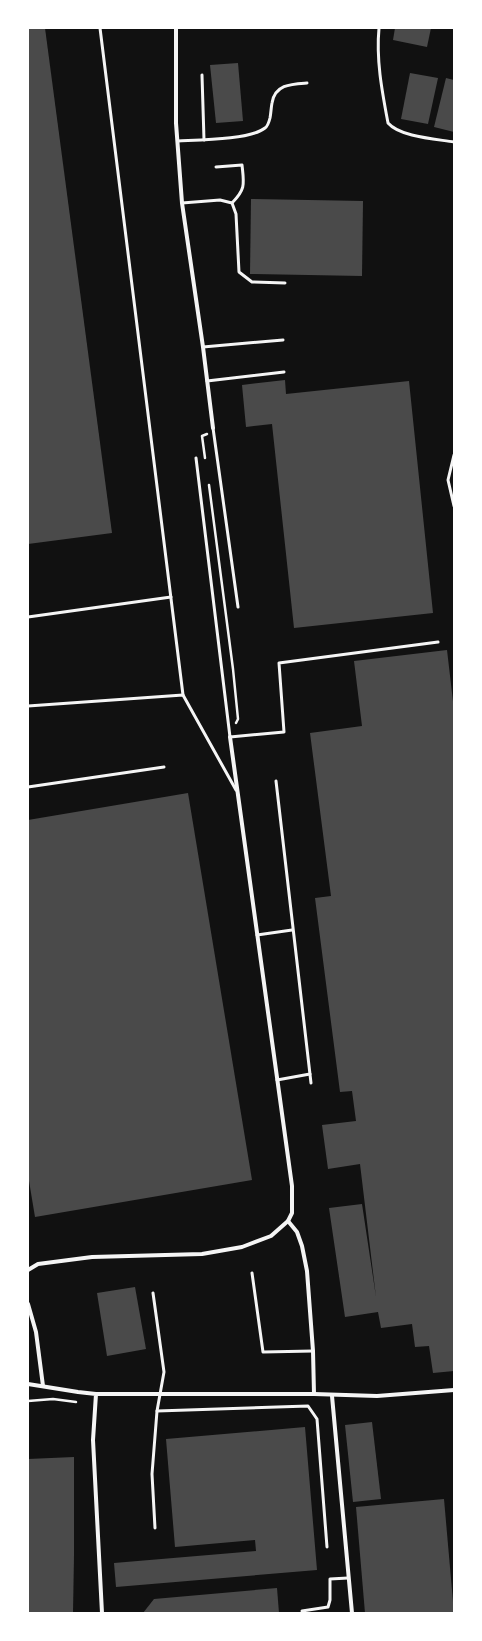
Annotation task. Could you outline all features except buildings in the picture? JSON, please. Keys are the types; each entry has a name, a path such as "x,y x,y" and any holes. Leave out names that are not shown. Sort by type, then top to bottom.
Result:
{"street":[{"path":"176,28 176,123 182,203 204,347 213,428"},
{"path":"28,1270 38,1264 92,1257 202,1254 242,1247 271,1236 288,1221 292,1213 292,1186 230,737"},
{"path":"288,1221 297,1232 302,1246 307,1271 313,1351 314,1394"},
{"path":"28,1304 36,1332 43,1386"},
{"path":"28,1384 96,1394 314,1394 332,1396 402,1396 454,1390"},
{"path":"96,1394 93,1440 102,1613"},
{"path":"332,1396 352,1613"}],"lane":[{"path":"100,28 183,695 238,794"},
{"path":"379,28 378,40 380,83 388,123 392,127 406,133 454,142"},
{"path":"202,75 204,140"},
{"path":"178,141 204,140 246,135 260,131 269,123 275,92 279,88 289,84 308,83"},
{"path":"216,167 242,165 244,180 241,193 232,203"},
{"path":"182,203 220,200 232,203"},
{"path":"232,203 236,214 239,272 252,282 284,283"},
{"path":"204,347 283,340"},
{"path":"208,381 284,372"},
{"path":"213,428 238,607"},
{"path":"454,455 448,480 454,506"},
{"path":"196,458 230,737 284,732 279,663 438,642"},
{"path":"28,617 171,597"},
{"path":"28,706 183,695"},
{"path":"28,787 164,767"},
{"path":"276,781 292,930 311,1083"},
{"path":"257,935 292,930"},
{"path":"277,1080 310,1074"},
{"path":"252,1273 263,1352 313,1351"},
{"path":"153,1293 164,1372 157,1411 152,1474 155,1528"},
{"path":"157,1411 308,1406 317,1419 327,1547"},
{"path":"302,1611 328,1607 330,1603 330,1579 348,1578"}],"path":[{"path":"202,436 205,460"},
{"path":"208,483 233,669 238,719 230,737"},
{"path":"28,1401 53,1399 76,1402"}]}
